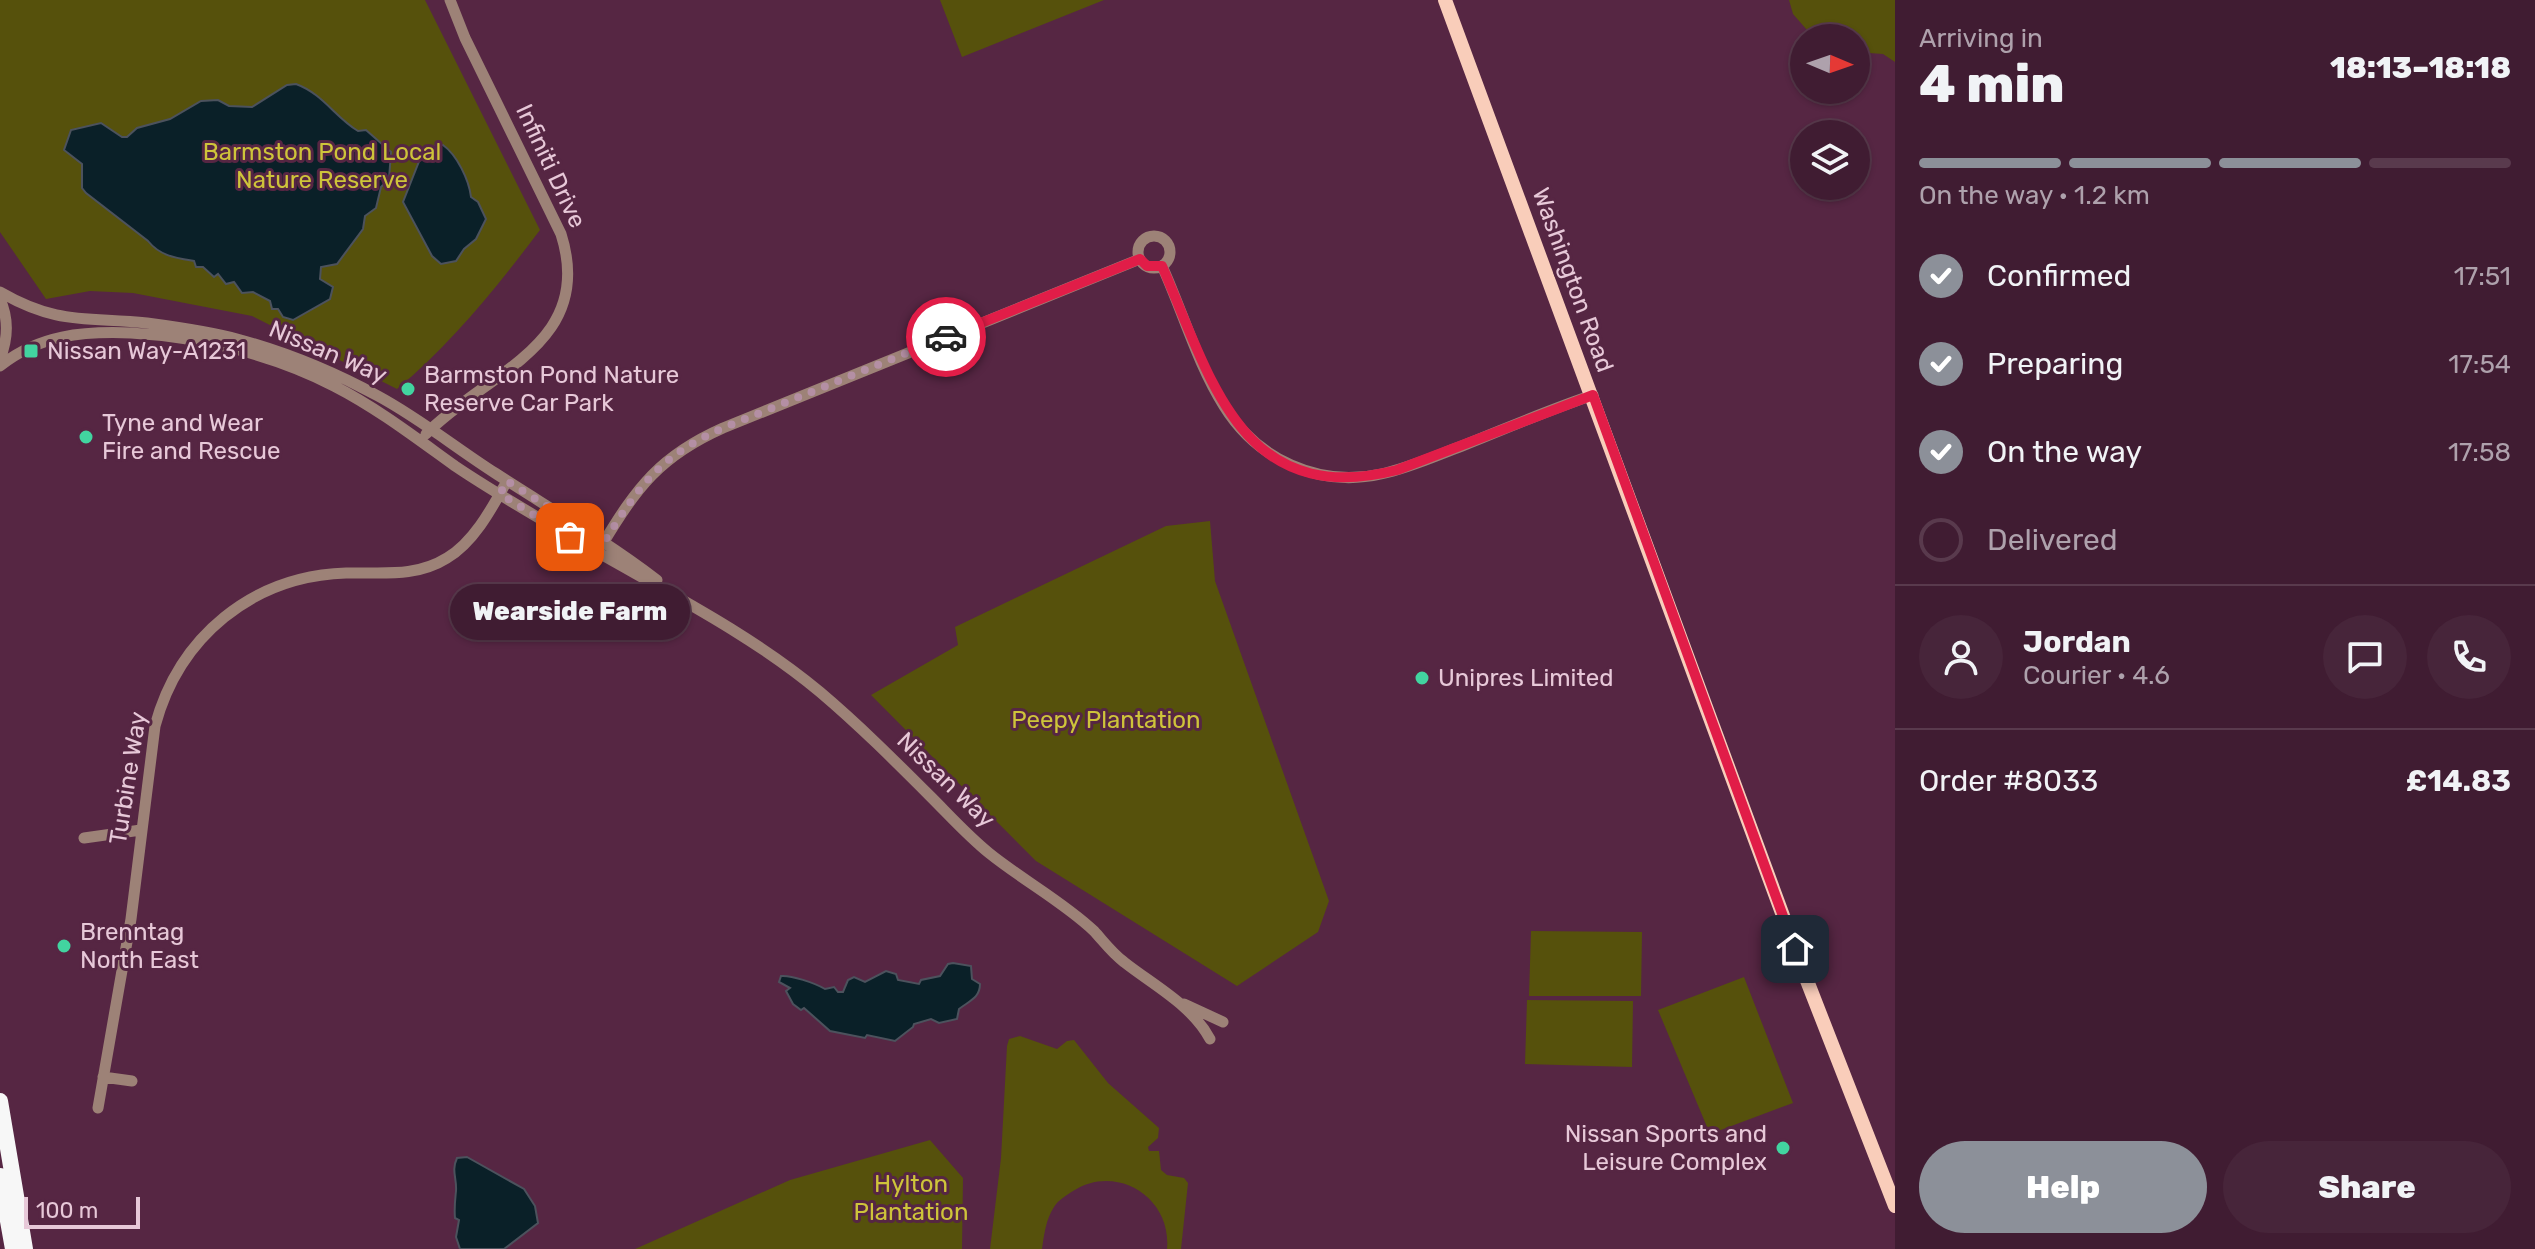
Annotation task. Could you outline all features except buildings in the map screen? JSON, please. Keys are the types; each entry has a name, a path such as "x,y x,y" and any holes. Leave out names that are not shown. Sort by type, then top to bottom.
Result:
{"highway":[{"path":"0,1101 25,1249"},
{"path":"0,1176 13,1249"}],"main road":[{"name":"Washington Road","path":"1445,0 1801,964 1895,1206"}],"street":[{"name":"Infiniti Drive","path":"420,440 541,343 559,314 568,276 568,261 561,234 465,38 450,0"},
{"path":"1158,236 1167,242 1169,259 1162,266 1147,266 1140,259 1140,244 1148,237 1158,236"},
{"path":"600,547 651,474 688,445 723,428 1140,259"},
{"path":"1162,266 1211,383 1235,422 1270,455 1308,471 1352,478 1397,470 1593,395"},
{"name":"Nissan Way","path":"0,292 37,311 55,316 196,330 279,352 333,373 378,396 600,547 771,655 819,691 986,850 1094,931 1109,951 1173,998"},
{"path":"0,299 7,338 0,359"},
{"name":"Nissan Way","path":"0,366 29,348 54,338 97,332 204,342 262,357 332,385 500,494 600,547"},
{"name":"Turbine Way","path":"98,1108 131,919 151,746 169,684 191,649 217,622 260,593 292,580 345,573 412,573 440,562 466,541 507,481"},
{"path":"84,838 141,830"},
{"path":"1173,998 1223,1022"},
{"path":"1173,998 1196,1019 1210,1039"},
{"path":"103,1077 132,1081"}],"green space":[{"name":"Barmston Pond Local Nature Reserve","path":"0,0 425,0 540,230 473,314 397,389 252,316 133,293 90,291 46,299 0,232"},
{"path":"940,0 1104,0 962,57"},
{"path":"1789,0 1895,0 1895,62 1883,54 1870,53 1870,24 1802,24 1793,14"},
{"name":"Peepy Plantation","path":"1210,521 1215,581 1329,901 1318,932 1237,986 1036,861 871,695 958,645 955,627 1166,526"},
{"path":"1531,931 1642,932 1641,996 1529,996"},
{"path":"1744,977 1793,1103 1710,1134 1658,1010"},
{"path":"1527,1000 1633,1001 1632,1067 1525,1064"},
{"path":"1020,1036 1057,1049 1074,1040 1108,1083 1159,1128 1158,1138 1148,1147 1149,1151 1159,1151 1161,1170 1167,1175 1184,1178 1188,1183 1181,1249 1167,1249 1166,1230 1151,1200 1123,1183 1107,1181 1090,1183 1058,1202 1047,1222 1042,1249 990,1249 1001,1158 1007,1046 1009,1039"},
{"name":"Hylton Plantation","path":"930,1140 963,1178 962,1249 635,1249 790,1180"}],"water":[{"path":"296,84 314,94 358,131 366,130 391,152 389,179 381,187 376,208 365,216 363,229 337,264 321,267 320,279 333,287 330,299 293,320 283,317 278,309 272,309 270,301 253,292 242,293 234,282 226,284 218,274 214,277 203,267 196,267 194,261 158,250 86,193 82,188 82,164 64,150 71,130 101,123 127,137 137,128 170,119 201,101 218,100 229,106 252,107 287,85"},
{"path":"436,145 443,145 457,161 471,197 478,202 486,219 476,239 456,261 441,264 432,256 403,202 420,159"},
{"path":"948,964 971,966 972,979 980,984 976,996 959,1009 957,1019 939,1023 931,1019 914,1024 895,1041 830,1031 804,1008 801,1010 793,1004 786,991 790,988 779,982 781,976 791,977 843,992 848,980 854,977 865,982 886,971 896,974 898,980 919,984 921,980 940,976"},
{"path":"467,1157 524,1189 535,1206 538,1223 504,1249 460,1249 456,1237 459,1220 455,1218 454,1167 457,1158"}],"way so far":[{"path":"570,537 500,494 507,481 604,542 651,474 688,445 946,337"}],"place":[{"name":"Nissan Way-A1231","path":"31,351"},
{"name":"Barmston Pond Nature Reserve Car Park","path":"408,389"},
{"name":"Tyne and Wear Fire and Rescue","path":"86,437"},
{"name":"Wearside Farm","path":"570,537"},
{"name":"Unipres Limited","path":"1422,678"},
{"name":"Brenntag North East","path":"64,946"},
{"name":"Nissan Sports and Leisure Complex","path":"1783,1148"}],"route":[{"path":"946,337 1140,259 1152,268 1162,266 1211,383 1235,422 1270,455 1295,467 1335,477 1365,477 1397,470 1593,395 1795,949"}]}
